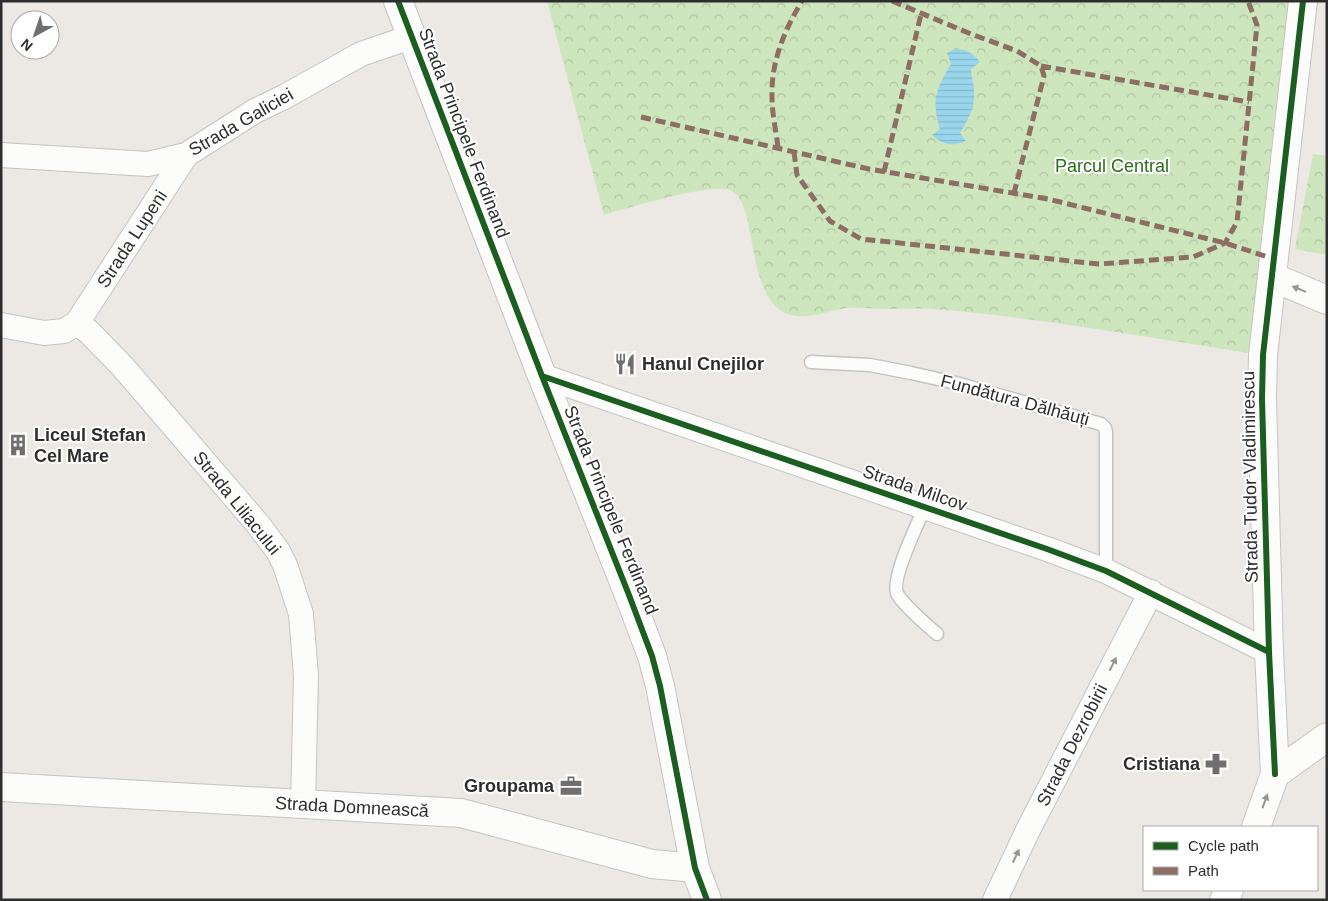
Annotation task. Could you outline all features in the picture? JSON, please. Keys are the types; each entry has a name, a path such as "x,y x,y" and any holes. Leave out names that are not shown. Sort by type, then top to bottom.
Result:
{"street":[{"name":"Strada Principele Ferdinand","path":"398,1 652,656 660,686 695,868 707,900"},
{"name":"Strada Tudor Vladimirescu","path":"1275,774 1269,652 1262,399 1263,355 1303,1"},
{"name":"Strada Galiciei","path":"1,155 148,164 186,155 255,111 284,97 360,54 411,37"},
{"name":"Strada Lupeni","path":"77,323 186,155"},
{"path":"1272,277 1327,300"},
{"path":"1,325 44,333 64,331 77,323"},
{"name":"Strada Liliacului","path":"77,323 89,332 123,367 250,515 278,551 285,565 301,614 305,667 303,804"},
{"name":"Strada Milcov","path":"542,376 1106,571 1269,652"},
{"name":"Strada Dezrobirii","path":"995,900 1028,830 1150,592"},
{"path":"1256,826 1275,774 1327,737"},
{"name":"Strada Domnească","path":"1,787 461,813 652,864 695,868"}],"lane":[{"name":"Fundătura Dălhăuți","path":"811,362 870,365 911,373 956,383 1101,424 1105,428 1106,434 1106,571"},
{"path":"924,507 903,559 895,587 898,597 937,634"}],"green space":[{"name":"Parcul Central","path":"547,1 1288,1 1274,259 1263,355 1058,323 934,309 853,308 810,316 788,314 774,305 764,290 745,211 739,198 730,190 705,190 687,193 604,215"},
{"path":"1313,154 1327,156 1327,255 1295,249"}],"water":[{"path":"955,49 969,52 980,62 971,69 974,88 973,106 960,133 966,141 948,144 932,135 940,129 937,119 936,95 951,64 947,53"}],"marked path":[{"path":"778,147 772,103 774,71 784,35 802,1"},
{"path":"892,1 1017,51 1041,66 1044,76 1014,193"},
{"path":"794,152 797,175 830,221 861,239 1099,264 1193,257 1225,243 1237,222 1257,25 1248,1"},
{"path":"884,172 921,14"},
{"path":"1041,66 1249,102"},
{"path":"641,117 869,169 1048,199 1225,243 1274,259"}],"cycle path":[{"path":"398,1 652,656 660,686 695,868 707,900"},
{"path":"1275,774 1269,652 1262,399 1263,355 1303,1"},
{"path":"542,376 1047,549 1106,571 1269,652"}],"place":[{"name":"Hanul Cnejilor","path":"625,364"},
{"name":"Liceul Stefan Cel Mare","path":"18,445"},
{"name":"Cristiana","path":"1216,764"},
{"name":"Groupama","path":"571,786"}]}
